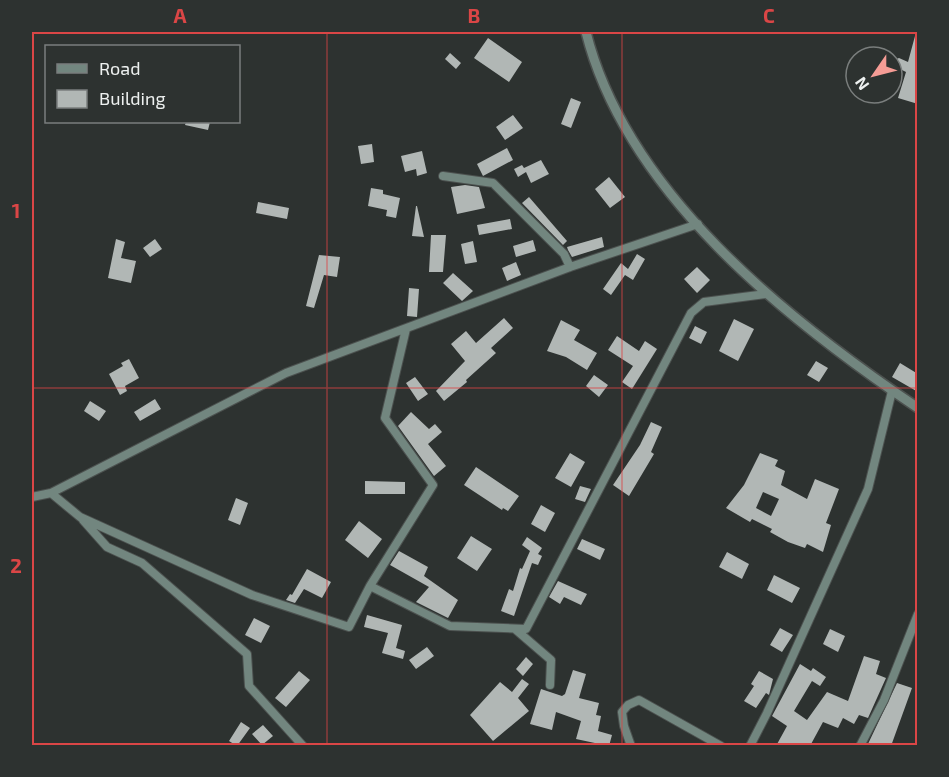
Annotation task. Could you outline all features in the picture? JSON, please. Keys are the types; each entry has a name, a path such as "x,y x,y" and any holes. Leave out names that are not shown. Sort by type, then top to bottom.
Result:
{"street":[{"path":"586,32 590,48 615,105 642,159 698,224 766,294 892,391 918,408"},
{"path":"444,176 493,183 564,254 570,267"},
{"path":"32,497 51,493 286,373 570,267 698,224"},
{"path":"370,586 450,626 526,629 692,313 704,302 766,294"},
{"path":"80,517 252,595 349,627 370,586 433,485 385,417 406,329"},
{"path":"750,746 767,714 868,489 892,391"},
{"path":"51,493 80,517 107,547 142,563 247,654 249,686 303,746"},
{"path":"860,746 884,700 918,614"},
{"path":"515,629 551,660 550,685"},
{"path":"631,746 622,712 628,705 639,700 721,746"}],"building":[{"path":"915,36 918,37 918,104 904,100 906,72 904,71 904,60 908,62"},
{"path":"488,38 522,62 509,82 474,58"},
{"path":"450,53 461,63 456,69 445,59"},
{"path":"571,98 581,102 571,128 561,124"},
{"path":"513,115 523,128 505,140 496,127"},
{"path":"186,123 210,123 208,130 185,125"},
{"path":"372,144 374,162 361,164 358,146"},
{"path":"507,148 513,160 483,176 477,164"},
{"path":"422,151 427,173 417,176 416,169 405,172 401,156"},
{"path":"541,160 549,174 531,183 526,172 518,177 514,169 522,165 524,168"},
{"path":"609,177 625,197 610,208 595,189"},
{"path":"465,185 479,187 485,208 457,214 451,187"},
{"path":"371,188 383,190 383,194 400,198 396,218 386,216 387,210 368,206"},
{"path":"529,197 567,241 563,245 522,203"},
{"path":"258,202 289,208 287,219 256,213"},
{"path":"417,206 424,237 412,236"},
{"path":"510,219 512,229 479,235 477,225"},
{"path":"431,235 446,235 443,272 429,272"},
{"path":"602,237 604,247 572,257 567,247"},
{"path":"116,239 125,242 121,258 136,261 131,283 108,278"},
{"path":"155,239 162,249 150,257 143,248"},
{"path":"533,240 536,251 516,257 513,246"},
{"path":"473,241 477,262 465,264 461,244"},
{"path":"637,254 645,259 633,280 625,275 611,295 603,289 621,263 628,269"},
{"path":"319,255 340,257 337,277 324,275 314,308 306,306"},
{"path":"516,262 521,275 507,281 502,268"},
{"path":"697,267 710,280 697,293 684,279"},
{"path":"453,273 473,291 462,301 443,283"},
{"path":"409,288 419,289 417,317 407,316"},
{"path":"504,318 513,328 491,348 496,353 444,401 436,391 465,361 451,344 466,331 476,343"},
{"path":"734,319 754,329 738,361 719,351"},
{"path":"561,320 580,330 574,340 597,353 587,370 566,357 547,351"},
{"path":"695,326 707,332 701,344 689,338"},
{"path":"617,336 639,351 645,341 657,349 632,389 622,382 633,366 608,350"},
{"path":"129,359 139,378 125,386 127,391 120,395 109,374 123,366 121,363"},
{"path":"816,361 828,368 819,382 807,375"},
{"path":"900,363 918,374 918,392 892,377"},
{"path":"594,375 608,385 599,397 586,386"},
{"path":"415,377 428,394 418,401 406,383"},
{"path":"155,399 161,409 140,421 134,412"},
{"path":"90,401 106,411 99,421 84,411"},
{"path":"411,412 429,429 435,424 442,432 428,444 446,466 434,476 398,426"},
{"path":"651,422 662,427 651,452 654,454 629,496 613,485 640,445"},
{"path":"570,453 585,462 571,487 555,478"},
{"path":"760,453 778,460 775,466 785,471 781,485 807,499 815,479 839,489 826,523 831,525 823,552 807,544 805,548 788,542 770,532 772,529 752,519 750,522 726,508 744,485","holes":["763,492 779,499 771,516 756,508"]},
{"path":"476,467 519,496 508,511 503,508 502,510 464,485"},
{"path":"365,481 405,482 405,494 365,494"},
{"path":"580,486 591,489 585,502 575,499"},
{"path":"236,498 248,503 240,525 228,520"},
{"path":"541,505 555,513 545,532 531,524"},
{"path":"359,521 382,539 368,558 345,540"},
{"path":"471,536 492,549 477,571 457,558"},
{"path":"527,537 542,548 538,554 542,556 538,565 532,563 514,616 501,611 509,589 513,591 520,568 522,569 530,551 522,545"},
{"path":"582,539 605,549 600,560 577,549"},
{"path":"399,551 428,567 424,576 458,600 448,618 416,602 429,587 390,565"},
{"path":"727,552 749,564 742,579 719,567"},
{"path":"307,569 331,582 322,598 304,589 295,603 286,600 290,594 292,595"},
{"path":"774,575 800,588 792,603 767,590"},
{"path":"558,581 587,594 581,605 564,597 560,604 549,597"},
{"path":"367,615 402,625 396,648 405,651 403,659 382,653 388,633 364,627"},
{"path":"254,618 270,626 261,643 245,635"},
{"path":"780,628 793,635 782,652 770,645"},
{"path":"830,629 845,636 838,652 823,644"},
{"path":"427,647 434,656 416,669 409,660"},
{"path":"864,656 880,661 876,674 886,678 868,718 859,715 854,724 843,718 838,728 823,722 810,746 776,746 787,726 772,716 800,664 811,671 813,668 826,677 820,686 812,681 794,711 807,720 827,692 848,701"},
{"path":"526,657 533,664 523,676 516,669"},
{"path":"573,670 586,674 579,698 599,703 596,715 601,716 598,731 612,735 609,746 576,739 581,721 556,712 552,730 530,724 541,689 562,696 565,694"},
{"path":"299,671 310,680 286,707 275,698"},
{"path":"759,671 773,679 769,695 766,693 756,708 744,701 754,686 751,684"},
{"path":"522,679 529,684 518,698 529,711 493,741 470,715 500,682 512,692"},
{"path":"897,683 912,688 891,746 867,746"},
{"path":"241,722 250,728 237,746 229,741"},
{"path":"263,725 273,736 262,745 252,734"}]}
